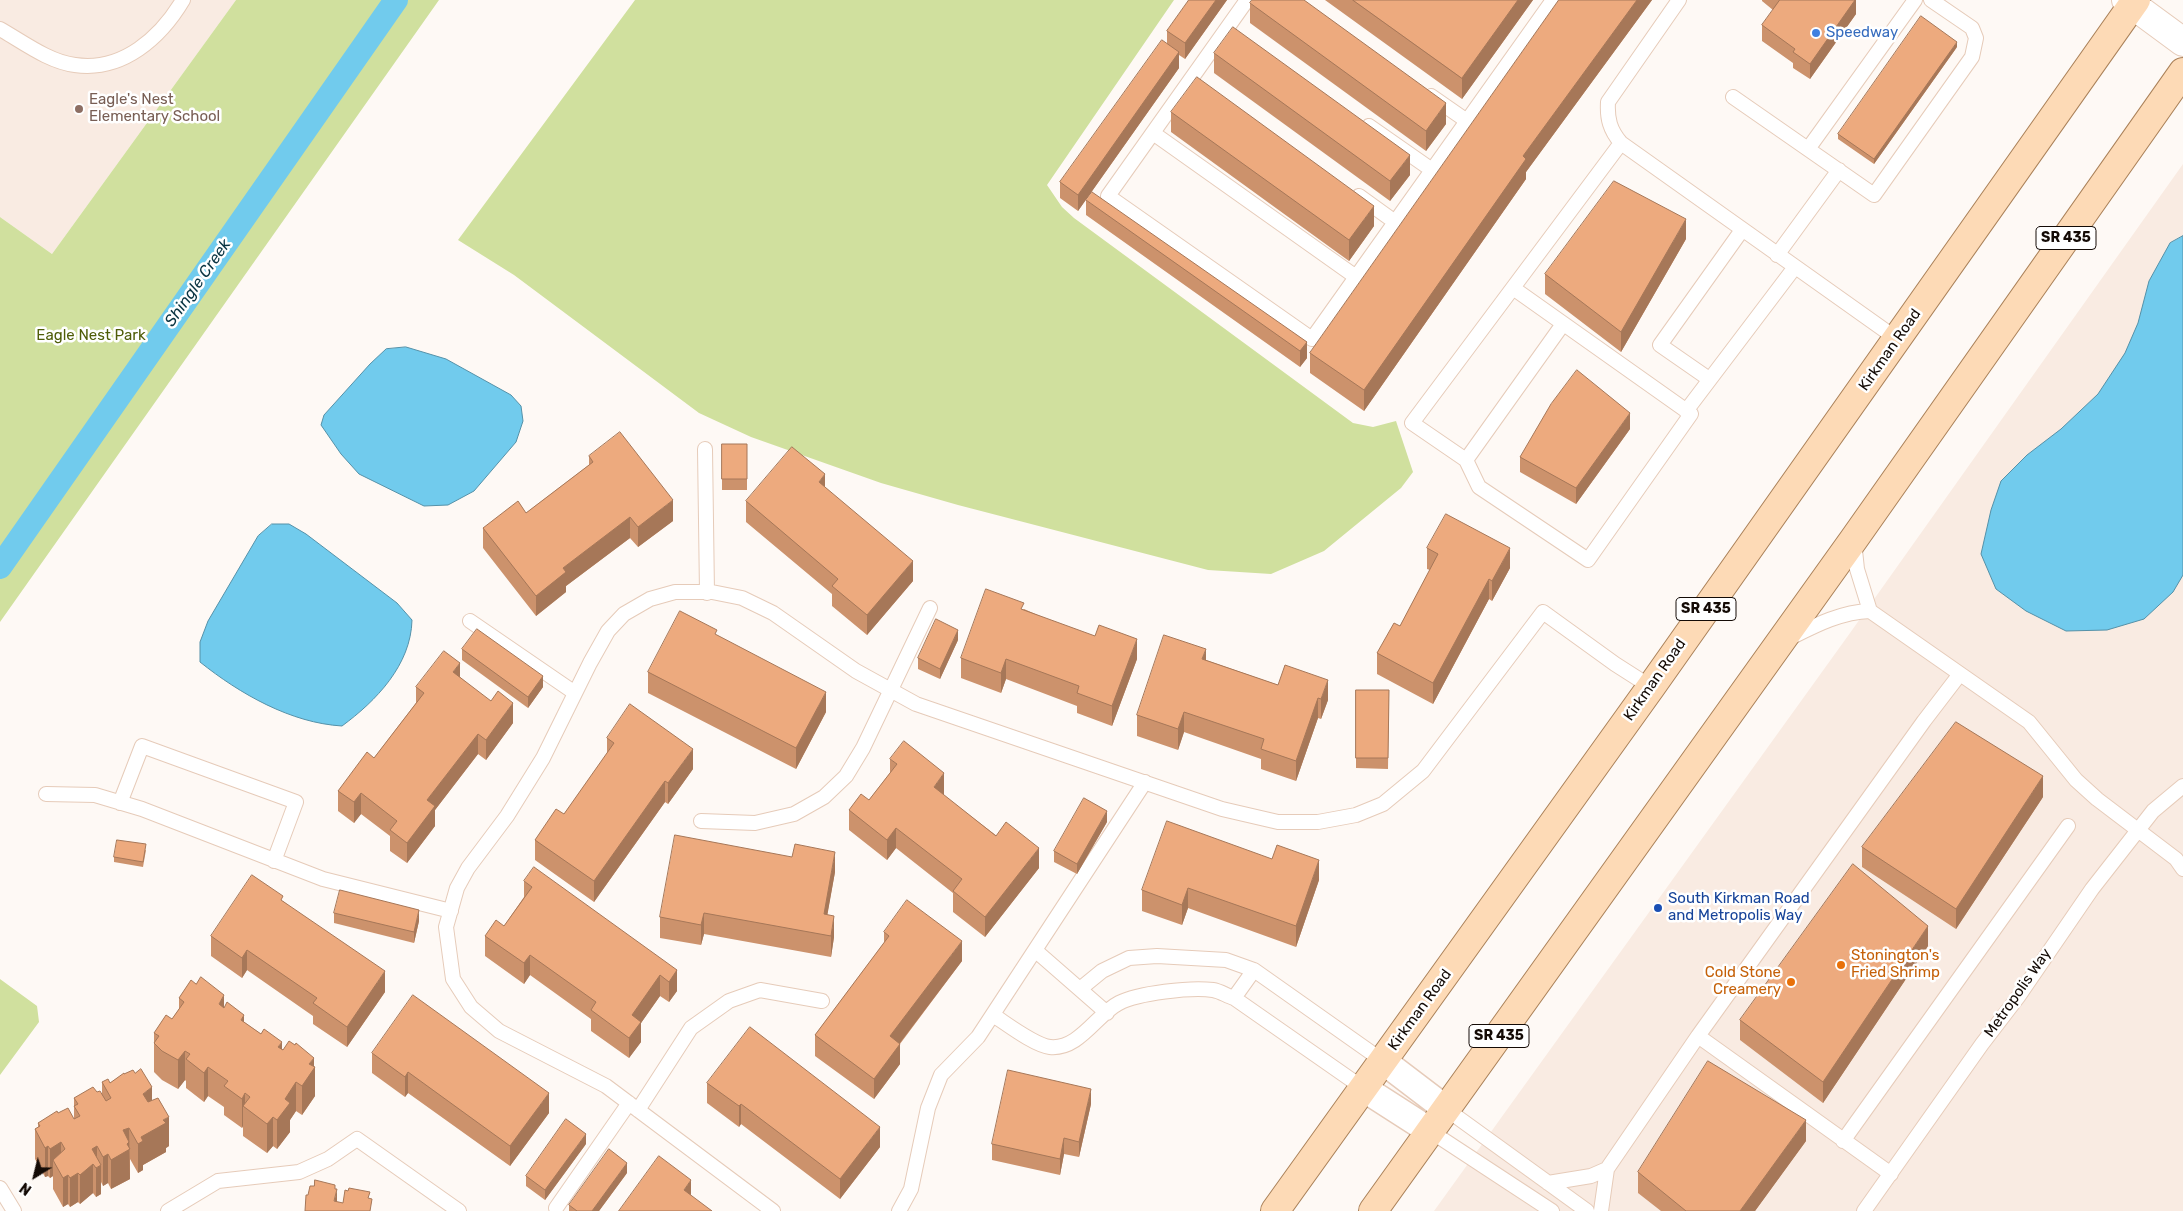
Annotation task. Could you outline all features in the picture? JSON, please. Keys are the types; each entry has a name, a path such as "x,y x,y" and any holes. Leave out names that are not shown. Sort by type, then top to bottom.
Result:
{"main road":[{"name":"Kirkman Road","path":"1275,1211 1651,687 2132,2"},
{"name":"SR 435","path":"1373,1211 1854,539 2183,72"}],"street":[{"path":"2132,2 2183,42"},
{"path":"1383,1061 1446,1109"},
{"path":"1363,1088 1430,1131"}],"lane":[{"path":"0,29 44,54 75,66 102,65 130,55 157,36 183,0"},
{"path":"1247,0 1232,29 1196,81 1153,133 1108,196 1312,339 1553,0"},
{"path":"1679,0 1608,102 1607,115 1611,131 1621,144 1897,339"},
{"path":"1808,149 1915,0"},
{"path":"1733,97 1874,194 1972,57 1976,38 1972,28 1931,0"},
{"path":"1418,86 1467,121"},
{"path":"1359,118 1432,170"},
{"path":"1153,133 1356,277"},
{"path":"1513,288 1692,414 1588,560 1479,487 1466,460 1412,423 1513,288 1621,144"},
{"path":"1777,255 1839,170"},
{"path":"1346,187 1395,222"},
{"path":"1709,380 1660,346 1742,230"},
{"path":"1686,411 1794,267"},
{"path":"1466,460 1563,324"},
{"path":"705,449 707,592"},
{"path":"1854,539 1857,569 1870,610 2029,722 2076,780 2097,799 2176,859 2183,869"},
{"path":"773,1211 606,1086 499,1031 471,1007 453,979 446,927 457,888 468,868 508,816 543,758 608,631 624,614 650,599 675,592 707,592 742,598 773,613 856,672 916,704 1222,809 1278,822 1318,822 1356,815 1383,804 1423,771 1543,612 1615,664 1651,687"},
{"path":"701,821 755,823 794,814 824,797 846,776 863,748 930,608"},
{"path":"1779,644 1823,622 1855,611 1870,610"},
{"path":"470,621 575,693"},
{"path":"1601,1211 1603,1186 1608,1169 1698,1036 1924,720 1960,674"},
{"path":"120,802 142,746 296,802 274,860"},
{"path":"899,1211 911,1189 928,1108 942,1075 978,1037 1036,951 1144,782"},
{"name":"Metropolis Way","path":"1864,1211 1909,1145 2018,997 2086,896 2153,811 2183,786"},
{"path":"46,794 95,795 120,802 323,879 451,911"},
{"path":"1843,1141 2068,826"},
{"path":"1036,951 1107,1013"},
{"path":"1080,989 1102,971 1129,958 1208,958 1226,960 1254,970 1383,1061"},
{"path":"1234,998 1254,970"},
{"path":"556,1208 634,1107 690,1028 729,1001 760,990 822,1000"},
{"path":"993,1015 1036,1042 1049,1047 1064,1045 1086,1032 1118,1003 1169,990 1213,990 1234,998 1363,1088"},
{"path":"1698,1036 1891,1174"},
{"path":"1446,1109 1587,1211"},
{"path":"1430,1131 1552,1211"},
{"path":"168,1211 218,1181 299,1172 328,1159 357,1139 459,1211"},
{"path":"1548,1183 1591,1176 1608,1169"},
{"path":"0,1188 14,1211"}],"shaded area":[{"name":"Eagle's Nest Elementary School","path":"0,0 236,0 52,254 0,217"},
{"path":"2183,164 2183,1211 1434,1211 1850,633"}],"green space":[{"name":"Eagle Nest Park","path":"236,0 439,0 0,622 0,217 52,254"},
{"path":"635,0 1174,0 1047,185 1062,207 1074,218 1353,423 1373,427 1396,421 1413,472 1401,488 1324,551 1271,574 1208,570 881,483 751,437 699,413 514,275 458,240"},
{"path":"0,979 37,1006 39,1022 0,1075"}],"water":[{"path":"2183,236 2183,575 2173,592 2144,619 2107,630 2066,631 2026,611 1996,589 1981,554 1991,510 2001,481 2027,455 2061,429 2098,394 2125,353 2138,323 2149,281 2170,243"},
{"path":"406,347 446,359 511,395 521,406 523,421 516,442 474,491 448,505 424,506 359,474 341,454 321,425 324,415 386,349"},
{"path":"272,524 289,524 306,534 397,603 412,620 410,636 398,667 379,693 342,726 304,719 267,705 249,696 200,662 200,642 208,621 258,536"}],"building":[{"path":"1189,0 1216,0 1185,43 1167,31"},
{"path":"1252,0 1304,0 1446,103 1426,131 1250,3"},
{"path":"1353,0 1518,0 1462,78"},
{"path":"1559,0 1637,0 1523,156 1526,159 1364,390 1310,353"},
{"path":"1780,0 1855,0 1810,64 1793,52 1795,49 1762,25"},
{"path":"1921,16 1957,42 1874,159 1838,134"},
{"path":"1233,27 1410,155 1390,181 1214,53"},
{"path":"1162,40 1179,52 1078,195 1060,182"},
{"path":"1197,77 1374,206 1349,240 1171,112"},
{"path":"1614,181 1686,219 1621,332 1545,274"},
{"path":"1092,192 1307,342 1300,351 1086,200"},
{"path":"1577,370 1630,413 1576,488 1520,457 1551,404"},
{"path":"620,432 673,500 638,527 630,517 563,568 566,572 536,596 483,528 518,501 526,513 593,462 589,456"},
{"path":"722,444 747,444 747,479 722,479"},
{"path":"792,447 825,474 819,482 913,561 867,615 832,586 838,579 746,501"},
{"path":"1446,514 1510,548 1492,581 1489,579 1433,683 1377,653 1394,623 1400,626 1438,554 1427,548"},
{"path":"986,589 1024,603 1021,609 1095,636 1099,625 1137,639 1112,706 1077,693 1079,686 1006,659 1001,673 961,658"},
{"path":"680,611 717,630 715,634 826,692 796,748 648,672"},
{"path":"936,619 958,630 940,669 918,658"},
{"path":"477,629 543,676 528,697 462,649"},
{"path":"1164,635 1206,649 1202,659 1278,685 1285,665 1328,680 1321,699 1318,698 1296,761 1261,749 1264,739 1184,712 1178,729 1137,715"},
{"path":"444,651 460,663 453,672 491,701 498,691 513,703 486,740 478,734 427,800 435,806 407,843 390,830 397,821 361,793 354,802 338,791 367,752 374,758 424,693 416,687"},
{"path":"1356,690 1389,690 1388,758 1356,758"},
{"path":"630,704 693,749 668,783 665,781 594,881 535,840 556,809 564,814 614,743 607,738"},
{"path":"1956,722 2043,776 1956,909 1862,847"},
{"path":"904,741 944,773 934,787 996,836 1006,822 1039,848 985,917 953,891 962,879 896,828 887,840 849,810 861,794 869,800 897,764 890,759"},
{"path":"1084,798 1107,811 1077,864 1054,851"},
{"path":"1167,821 1272,859 1277,845 1319,860 1296,926 1188,888 1182,905 1142,890"},
{"path":"675,835 792,857 795,844 835,852 824,914 834,916 831,936 704,913 701,925 660,917"},
{"path":"117,840 146,844 143,862 114,857"},
{"path":"1853,864 1928,926 1823,1082 1740,1020"},
{"path":"534,867 677,970 669,982 660,975 632,1015 641,1022 629,1038 591,1010 596,1002 530,955 524,963 485,936 496,920 504,926 532,887 524,881"},
{"path":"252,875 283,896 281,900 385,971 347,1027 313,1003 317,998 247,950 242,958 211,936"},
{"path":"340,890 419,910 414,932 334,913"},
{"path":"907,900 962,941 890,1036 900,1044 874,1079 815,1035 889,936 884,932"},
{"path":"201,977 224,995 219,1004 224,1008 227,1002 244,1015 241,1020 261,1034 264,1029 282,1042 278,1047 283,1050 289,1041 295,1045 296,1043 314,1058 309,1064 315,1067 302,1086 296,1082 285,1099 290,1103 277,1120 273,1117 267,1124 243,1106 250,1097 245,1093 242,1099 224,1086 228,1081 208,1067 204,1073 186,1059 190,1054 185,1051 178,1060 162,1051 154,1043 159,1036 154,1033 166,1015 172,1019 184,1002 179,998 191,980 196,984"},
{"path":"413,995 549,1093 510,1146 408,1072 405,1077 372,1053"},
{"path":"750,1027 880,1127 840,1179 741,1104 739,1106 707,1083"},
{"path":"1708,1061 1806,1120 1740,1211 1686,1211 1638,1172"},
{"path":"141,1069 152,1087 143,1094 148,1102 158,1098 169,1117 163,1120 166,1123 141,1137 143,1141 138,1144 129,1128 123,1130 130,1149 111,1160 108,1154 103,1157 97,1146 92,1149 101,1165 96,1168 93,1164 80,1175 78,1173 70,1178 68,1175 63,1178 53,1160 65,1149 61,1142 50,1149 48,1146 45,1148 35,1129 40,1126 38,1123 57,1111 58,1113 68,1108 74,1119 80,1116 74,1106 78,1104 74,1098 93,1087 97,1092 100,1091 106,1101 111,1098 102,1082 108,1079 110,1083 124,1073 133,1070 135,1073"},
{"path":"1008,1070 1091,1089 1079,1142 1064,1138 1060,1159 992,1144"},
{"path":"566,1119 586,1134 545,1190 526,1176"},
{"path":"609,1149 627,1163 592,1211 577,1211 569,1205"},
{"path":"659,1156 691,1180 684,1190 712,1211 619,1211"},
{"path":"315,1180 335,1185 335,1189 337,1189 334,1201 343,1203 345,1190 348,1191 349,1188 370,1192 368,1198 372,1199 370,1211 305,1211 306,1195 308,1195 310,1186 314,1186"}],"waterway":[{"name":"Shingle Creek","path":"0,567 396,0"}],"place":[{"name":"Speedway","path":"1816,33"},
{"name":"Eagle's Nest Elementary School","path":"79,109"},
{"name":"South Kirkman Road and Metropolis Way","path":"1658,908"},
{"name":"Stonington's Fried Shrimp","path":"1841,965"},
{"name":"Cold Stone Creamery","path":"1791,982"}]}
